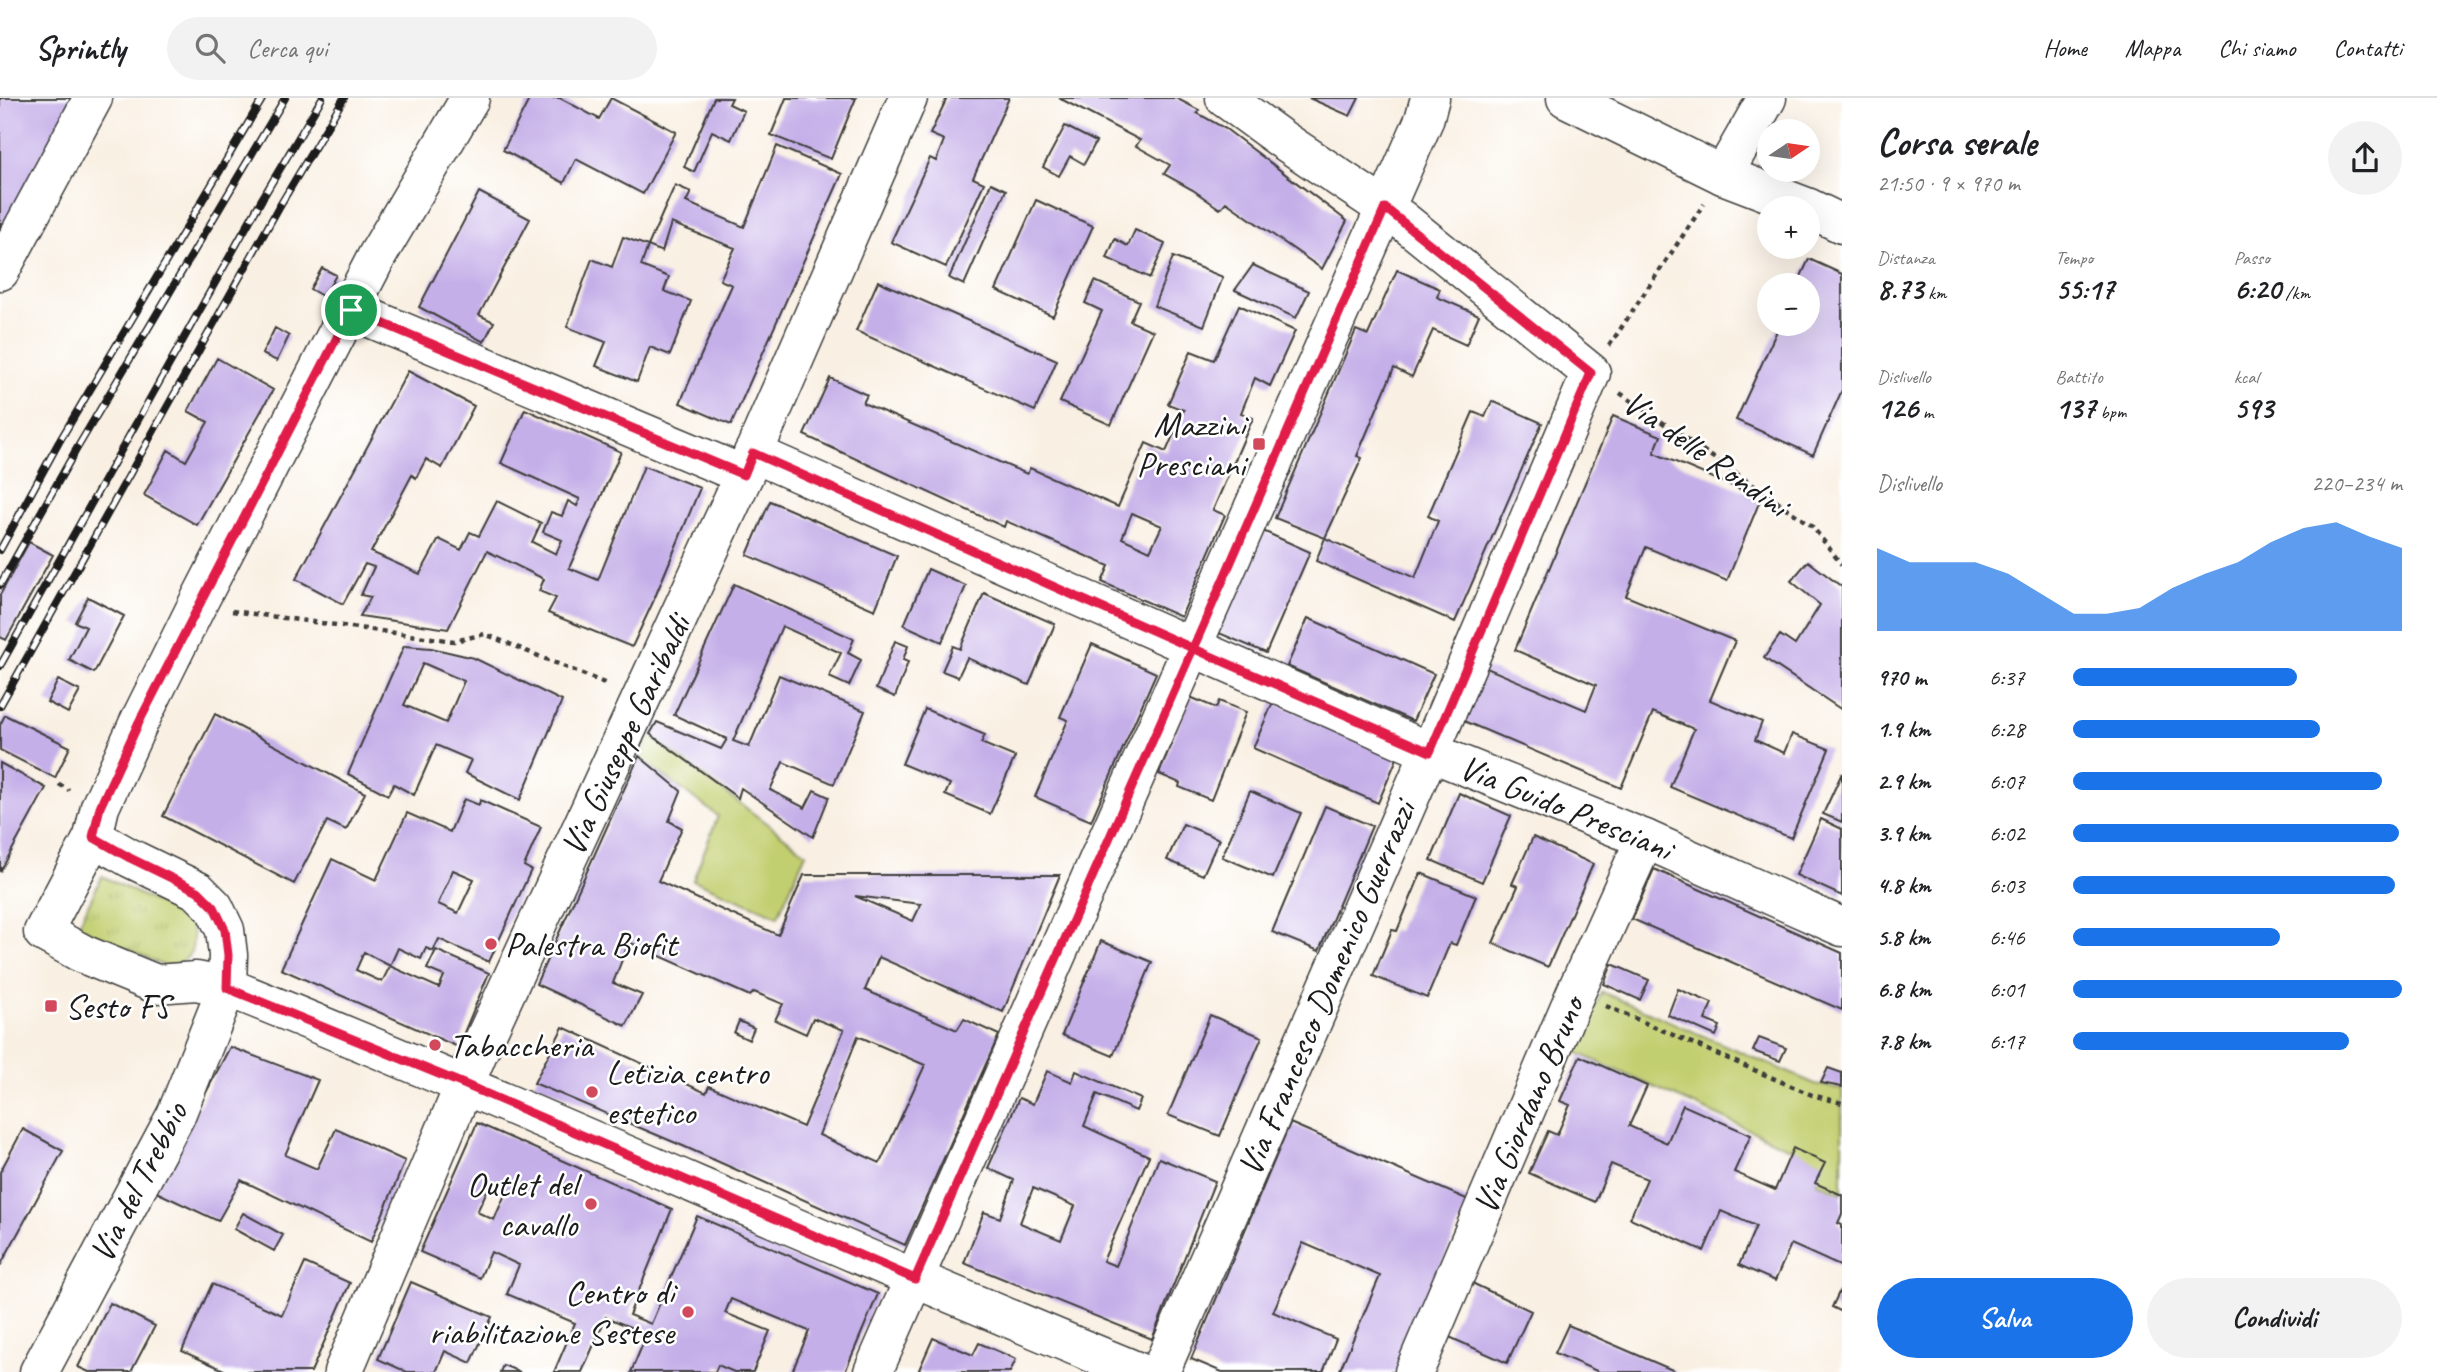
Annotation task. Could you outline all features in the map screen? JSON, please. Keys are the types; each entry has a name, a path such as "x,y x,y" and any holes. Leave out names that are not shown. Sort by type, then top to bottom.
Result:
{"street":[{"path":"0,271 93,98"},
{"path":"470,98 377,256 197,607 106,795 93,837 43,932 83,954 156,984 196,981 227,988 466,1085 915,1279 1139,1372"},
{"name":"Via Giuseppe Garibaldi","path":"343,1372 466,1085 749,464 908,98"},
{"name":"Via delle Rondini","path":"1225,98 1385,208 1591,373"},
{"path":"1566,98 1723,174 1810,208 1842,224"},
{"path":"1723,174 1767,98"},
{"path":"873,1372 1194,648 1385,208 1433,105"},
{"name":"Via Guido Presciani","path":"351,310 749,464 1194,648 1430,752 1645,839 1842,927"},
{"name":"Via Francesco Domenico Guerrazzi","path":"1160,1372 1430,752 1591,373"},
{"path":"93,837 198,891 214,907 225,930 228,955 227,988"},
{"name":"Via Giordano Bruno","path":"1414,1372 1576,992 1645,839"},
{"name":"Via del Trebbio","path":"39,1372 176,1115 227,988"}],"path":[{"path":"1591,373 1723,174"},
{"name":"Via delle Rondini","path":"1591,373 1812,526 1842,565"},
{"path":"197,607 454,641 485,634 642,699"},
{"path":"1576,992 1812,1095 1842,1103"}],"green space":[{"path":"649,735 806,853 778,916 693,880 718,816 641,759"},
{"path":"102,876 184,916 191,927 193,940 186,958 179,963 164,966 78,926"},
{"path":"1602,992 1815,1084 1842,1090 1842,1193 1816,1182 1823,1163 1576,1052"}],"building":[{"path":"0,98 75,98 0,239"},
{"path":"530,98 560,98 599,119 611,98 676,132 643,194 576,159 564,183 503,150"},
{"path":"714,98 732,98 729,104 744,111 731,140 712,131 694,172 684,167"},
{"path":"786,98 856,98 831,159 771,135"},
{"path":"947,98 1009,98 973,178 984,183 946,267 891,242 930,158 936,161 944,140 930,134"},
{"path":"1059,98 1176,98 1199,110 1197,113 1226,129 1347,221 1322,269 1226,202 1220,209 1164,174 1170,165 1136,146 1140,140"},
{"path":"1309,98 1359,98 1350,116"},
{"path":"1065,126 1096,142 1084,164 1070,156 1059,176 1043,167"},
{"path":"777,146 842,174 731,425 680,403 732,285 720,280 735,248 671,223 662,252 648,246 675,185 691,192 686,202 744,227"},
{"path":"991,183 1006,190 964,285 949,278"},
{"path":"479,192 530,219 479,315 494,322 484,342 419,307"},
{"path":"1036,200 1093,226 1053,316 996,290"},
{"path":"1135,230 1165,244 1150,278 1107,258 1115,239 1128,246"},
{"path":"623,237 648,246 641,266 669,277 664,291 691,301 670,355 650,347 637,382 596,366 606,342 567,327 592,259 612,267"},
{"path":"1173,257 1223,277 1204,326 1154,306"},
{"path":"1809,259 1842,274 1842,390 1813,455 1736,420 1774,336 1820,336 1820,273 1803,273"},
{"path":"1253,265 1309,291 1296,318 1235,290"},
{"path":"322,268 336,275 324,297 310,289"},
{"path":"1397,270 1440,289 1437,297 1479,315 1466,345 1433,330 1412,377 1394,368 1357,456 1362,458 1325,538 1275,518 1356,330 1368,335"},
{"path":"878,281 1057,360 1035,411 856,331"},
{"path":"1095,281 1139,301 1130,321 1153,331 1111,425 1060,402 1102,311 1085,303"},
{"path":"1239,305 1295,331 1270,386 1255,378 1241,413 1253,418 1213,510 1225,515 1181,617 1102,582 1109,566 1006,521 1004,527 804,435 830,378 867,395 863,403 1027,474 1030,468 1118,507 1146,443 1166,452 1184,410 1168,404 1191,351 1214,360","holes":["1132,513 1162,526 1150,551 1122,538"]},
{"path":"275,328 289,336 277,361 262,354"},
{"path":"217,358 273,390 197,525 144,495 168,450 186,461 208,422 188,411"},
{"path":"408,371 474,406 442,468 426,459 416,478 412,475 371,552 420,574 439,539 461,550 470,532 479,536 497,501 541,523 532,542 556,554 562,540 543,532 551,512 562,516 568,501 577,506 580,499 501,463 525,409 621,452 569,568 598,580 644,466 700,488 632,647 548,613 556,598 539,591 544,579 487,551 448,629 360,616 371,597 361,595 374,567 365,564 343,604 296,579"},
{"path":"1492,401 1542,423 1455,622 1316,561 1325,538 1415,578 1438,521 1428,516 1473,412 1485,417"},
{"path":"1613,416 1661,436 1654,453 1761,498 1727,581 1646,547 1626,596 1735,641 1710,700 1762,722 1755,740 1784,753 1792,734 1829,749 1791,838 1670,787 1694,729 1653,712 1621,788 1459,719 1482,666 1586,710 1596,685 1515,650"},
{"path":"770,501 897,556 875,610 747,555"},
{"path":"1263,531 1310,552 1266,653 1219,633"},
{"path":"29,542 53,555 6,640 0,637 0,595"},
{"path":"1808,561 1842,587 1842,710 1764,658 1780,635 1795,645 1820,605 1791,581"},
{"path":"928,569 966,586 942,642 904,625"},
{"path":"734,584 854,639 848,653 861,660 849,686 829,677 841,653 782,626 733,741 749,747 779,675 865,711 834,784 783,762 770,790 805,808 814,790 829,797 813,837 741,788 738,798 650,734 657,722 721,749 727,739 674,715"},
{"path":"984,593 1055,624 1029,685 967,658 958,677 942,671 953,646 960,649"},
{"path":"88,597 124,616 94,673 69,660 86,627 75,622"},
{"path":"1308,618 1434,674 1413,721 1287,666"},
{"path":"895,641 908,646 903,660 908,662 895,697 876,689"},
{"path":"1092,644 1156,673 1091,821 1035,797 1068,720 1060,717"},
{"path":"404,646 431,648 474,658 562,701 520,800 465,773 471,760 436,745 414,795 394,784 388,795 348,774","holes":["423,663 464,681 446,723 404,705"]},
{"path":"58,680 80,691 68,713 47,702"},
{"path":"1190,697 1216,708 1219,701 1246,712 1211,800 1179,787 1180,783 1159,774"},
{"path":"1273,702 1398,756 1378,803 1253,748"},
{"path":"925,709 985,735 981,743 1015,757 990,814 945,795 950,784 902,764"},
{"path":"215,714 365,793 346,830 327,821 294,884 163,816"},
{"path":"5,715 70,747 55,778 0,750 0,725"},
{"path":"639,756 681,791 669,821 682,828 658,881 778,935 804,875 1060,875 1003,1012 879,957 865,990 957,1030 964,1019 999,1035 905,1245 534,1083 563,1027 706,1093 709,1086 803,1127 844,1030 813,1018 806,1034 775,1020 783,1004 754,992 750,996 629,942 613,983 642,995 626,1026 536,984","holes":["855,896 921,904 913,921","858,1036 925,1065 880,1163 819,1135"]},
{"path":"0,763 46,788 0,872"},
{"path":"1842,773 1842,822 1823,814"},
{"path":"1250,791 1301,813 1273,878 1222,857"},
{"path":"1459,793 1511,816 1482,882 1431,860"},
{"path":"464,799 479,805 480,800 541,827 524,866 531,870 489,962 439,939 433,951 426,948 421,959 398,948 390,966 439,988 444,976 427,969 436,950 489,973 458,1047 281,969 332,859 376,880 407,813 450,832","holes":["453,870 474,879 458,913 438,904","364,952 390,966 382,982 356,970"]},
{"path":"1325,806 1372,826 1319,951 1272,932"},
{"path":"1821,819 1842,829 1842,896 1796,875"},
{"path":"1183,824 1219,839 1203,875 1167,860"},
{"path":"1533,837 1593,864 1548,967 1493,943 1518,886 1512,884"},
{"path":"1654,869 1842,953 1842,1010 1632,919"},
{"path":"1421,873 1476,896 1456,945 1450,943 1427,998 1373,976 1392,930 1397,931"},
{"path":"1101,941 1152,962 1113,1056 1062,1035"},
{"path":"1612,964 1649,980 1640,1000 1604,984"},
{"path":"1678,989 1712,1003 1705,1020 1720,1026 1716,1036 1668,1015"},
{"path":"1210,1015 1262,1037 1220,1136 1168,1115"},
{"path":"739,1021 754,1028 749,1040 734,1033"},
{"path":"1759,1038 1786,1048 1780,1061 1753,1051"},
{"path":"230,1047 318,1080 285,1155 317,1169 336,1129 405,1161 371,1242 241,1180 218,1221 154,1191"},
{"path":"1580,1056 1647,1086 1629,1126 1667,1143 1683,1105 1751,1135 1734,1172 1775,1190 1793,1148 1825,1163 1815,1183 1842,1195 1842,1214 1838,1223 1842,1225 1842,1267 1791,1244 1775,1281 1739,1265 1756,1226 1721,1211 1704,1251 1630,1218 1647,1179 1611,1164 1595,1202 1529,1173 1548,1131 1557,1135 1570,1105 1560,1101"},
{"path":"1828,1068 1842,1073 1842,1087 1821,1083"},
{"path":"1047,1071 1072,1082 1076,1071 1141,1099 1136,1111 1097,1094 1084,1126 1149,1156 1103,1261 1116,1266 1159,1158 1215,1181 1152,1339 964,1263 984,1212 1000,1218 1014,1180 988,1168 1019,1098 1033,1104","holes":["1033,1188 1075,1206 1061,1240 1020,1223"]},
{"path":"477,1123 672,1209 629,1315 651,1324 697,1216 878,1294 845,1372 792,1372 809,1331 731,1299 725,1313 770,1331 753,1372 734,1372 718,1365 715,1372 631,1372 647,1334 606,1317 582,1372 554,1372 575,1323 507,1294 519,1265 491,1252 480,1278 420,1252","holes":["491,1182 507,1190 494,1220 477,1212"]},
{"path":"1290,1123 1469,1200 1397,1372 1339,1372 1380,1276 1303,1243 1273,1312 1336,1339 1323,1372 1222,1372 1191,1359"},
{"path":"23,1129 63,1151 0,1266 0,1172"},
{"path":"243,1213 283,1235 274,1251 234,1229"},
{"path":"305,1263 350,1283 311,1372 223,1372 224,1370 182,1351 212,1284 282,1315"},
{"path":"411,1282 492,1317 471,1363 445,1351 436,1372 407,1372 378,1359"},
{"path":"1472,1283 1531,1311 1507,1363 1447,1336"},
{"path":"1842,1286 1842,1312 1832,1307"},
{"path":"110,1303 155,1326 131,1372 89,1372 78,1367"},
{"path":"1568,1325 1677,1372 1599,1372 1555,1353"},
{"path":"933,1338 973,1355 979,1343 1016,1359 1010,1372 918,1372"},
{"path":"503,1365 520,1372 500,1372"}],"railway":[{"path":"0,550 59,442 263,98"},
{"path":"0,585 76,450 285,98"},
{"path":"0,666 262,199 322,98"},
{"path":"0,706 279,207 344,98"}],"place":[{"name":"Mazzini Presciani","path":"1259,444"},
{"name":"Palestra Biofit","path":"491,944"},
{"name":"Sesto FS","path":"51,1006"},
{"name":"Tabaccheria","path":"435,1045"},
{"name":"Letizia centro estetico","path":"592,1092"},
{"name":"Outlet del cavallo","path":"591,1204"},
{"name":"Centro di riabilitazione Sestese","path":"688,1312"}],"route":[{"path":"351,310 139,722 100,807 93,837 198,891 214,907 225,930 228,955 227,988 466,1085 915,1279 1194,648 1385,208 1591,373 1430,752 1407,741 1194,648 1165,636 753,453 744,475 351,310"}]}
